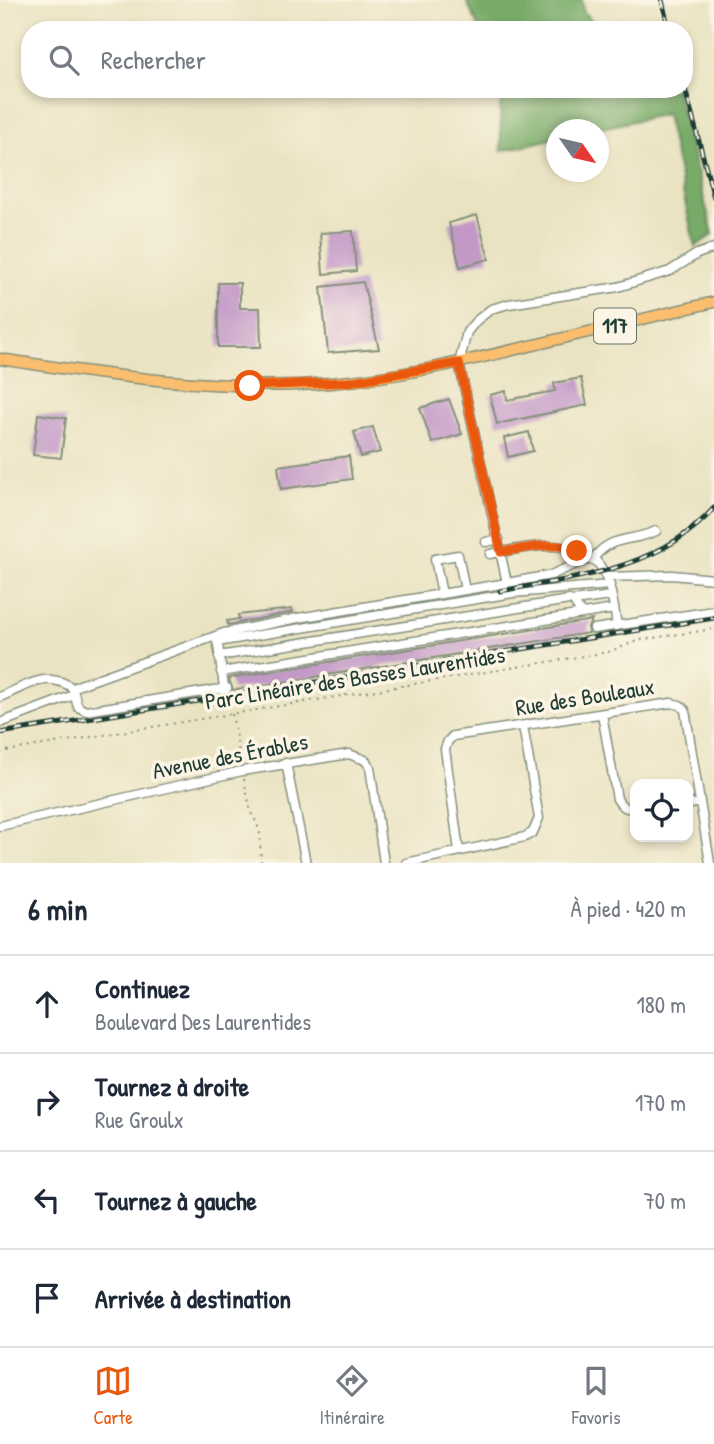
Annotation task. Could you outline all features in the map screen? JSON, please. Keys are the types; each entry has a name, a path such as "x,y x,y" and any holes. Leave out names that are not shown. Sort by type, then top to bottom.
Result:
{"main road":[{"name":"117","path":"0,359 146,380 250,386 348,382 459,363 714,302"}],"street":[{"path":"507,583 459,363 467,332 491,309 618,287 670,271 697,254 714,248"},
{"path":"0,723 74,692 217,639 299,618 561,573 583,561 593,559 607,544 656,531"},
{"path":"486,542 530,548 565,547 577,551 583,561"},
{"path":"490,554 500,546"},
{"path":"442,594 435,559 458,555 464,590"},
{"path":"593,559 601,566 608,581 617,626"},
{"path":"217,639 608,581 673,575 714,579"},
{"path":"219,656 611,596"},
{"path":"573,601 582,614"},
{"path":"221,672 614,609"},
{"path":"594,629 714,611"},
{"path":"217,639 226,701"},
{"path":"0,697 49,678 61,681 74,692 78,707 86,711 225,688"},
{"name":"Rue des Bouleaux","path":"459,851 445,749 453,736 671,703 680,705 685,710 710,863"},
{"path":"603,714 617,799 621,806 630,809"},
{"path":"406,863 525,837 533,832 539,818 523,726"},
{"name":"Avenue des Érables","path":"0,826 242,768 349,754 365,760 370,768 384,863"},
{"path":"286,763 306,863"},
{"path":"693,804 699,803"}],"path":[{"name":"Parc Linéaire des Basses Laurentides","path":"0,752 608,652 640,640 714,629"},
{"path":"232,714 251,813 260,834 261,863"}],"green space":[{"path":"466,0 582,0 583,11 592,21 476,21"},
{"path":"500,98 678,98 713,234 695,247 666,114 609,126 609,119 546,119 546,140 501,151"}],"building":[{"path":"477,215 489,259 460,267 449,223"},
{"path":"353,231 356,271 323,274 320,233"},
{"path":"363,282 379,349 328,353 321,287"},
{"path":"218,283 240,283 240,308 260,308 261,347 218,347"},
{"path":"581,378 587,405 497,424 490,395 506,391 507,400 555,391 554,383"},
{"path":"449,399 462,434 432,443 420,408"},
{"path":"38,414 66,418 61,458 33,455"},
{"path":"373,427 380,452 361,457 354,432"},
{"path":"529,432 533,451 508,457 504,438"},
{"path":"349,456 352,479 281,489 278,466"},
{"path":"292,609 293,612 228,625 227,621 239,619 238,615"},
{"path":"592,620 588,627 589,633 233,690 229,678"}],"railway":[{"path":"662,0 667,21"},
{"path":"687,98 714,198"},
{"path":"500,591 587,575 643,558 693,529 714,508"},
{"path":"0,733 714,618"}],"route":[{"path":"250,386 348,382 459,363 501,552 551,547 565,547 577,551"}]}
